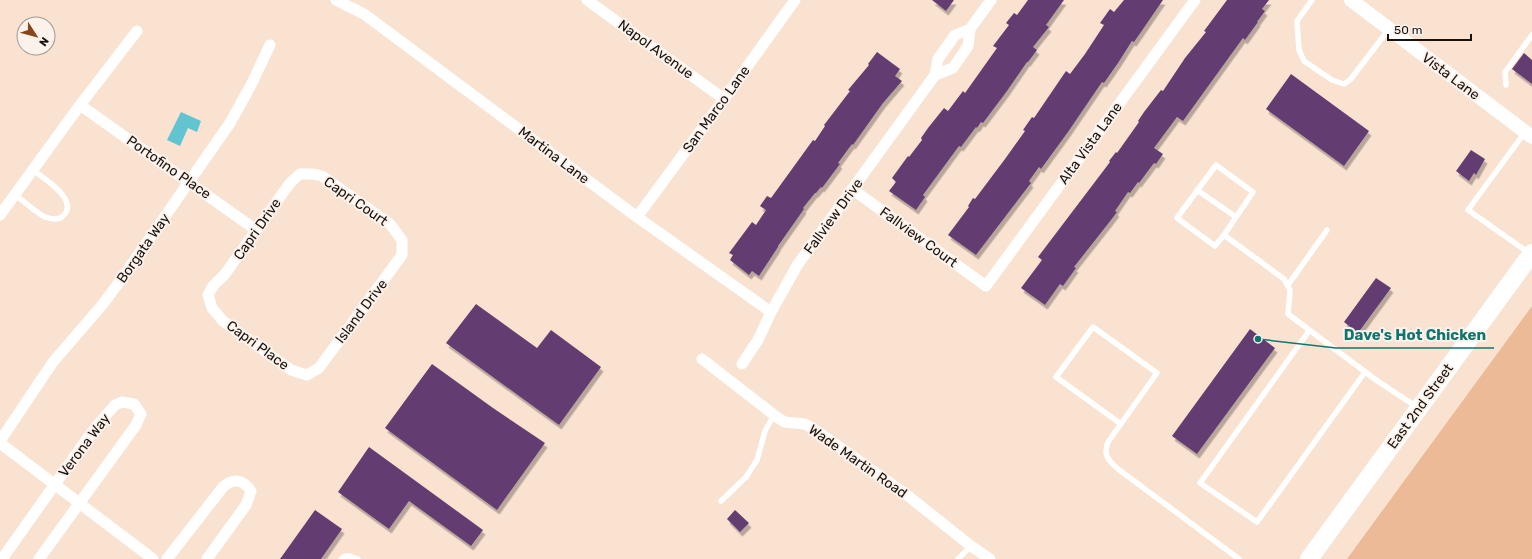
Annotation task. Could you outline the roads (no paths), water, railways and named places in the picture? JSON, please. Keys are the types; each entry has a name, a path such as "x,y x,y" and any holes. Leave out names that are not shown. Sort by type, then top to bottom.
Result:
{"main road":[{"name":"East 2nd Street","path":"1309,559 1531,254"}],"street":[{"name":"Martina Lane","path":"336,0 364,14 637,217 772,312"},
{"name":"Napol Avenue","path":"587,0 724,99"},
{"name":"San Marco Lane","path":"637,217 795,0"},
{"name":"Fallview Drive","path":"935,75 953,68 968,46 970,29 991,0"},
{"name":"Alta Vista Lane","path":"986,286 1195,0"},
{"name":"Vista Lane","path":"1352,0 1529,134"},
{"name":"Fallview Drive","path":"742,364 758,340 798,264 935,75 938,59 955,35 970,29"},
{"path":"0,215 137,30"},
{"name":"Borgata Way","path":"0,442 53,362 102,304 144,248 230,123 251,85 270,45"},
{"name":"Portofino Place","path":"80,105 256,230"},
{"name":"Capri Drive","path":"208,296 290,183 300,174 313,174"},
{"name":"Capri Court","path":"313,174 322,176 390,224 402,240 402,255"},
{"name":"Fallview Court","path":"852,189 986,286"},
{"name":"Island Drive","path":"319,368 402,255"},
{"name":"Capri Place","path":"208,296 212,308 223,321 291,370 307,375 319,368"},
{"name":"Wade Martin Road","path":"702,359 785,422 805,424 814,429 907,495 971,546 990,559"},
{"name":"Verona Way","path":"2,559 94,429 115,405 122,402 134,404 141,414 140,420 39,559"},
{"path":"0,442 54,485 153,559"},
{"path":"167,559 223,487 232,480 237,480 243,483 251,491 246,505 207,559"}],"lane":[{"path":"1312,0 1297,21 1299,50 1304,61 1332,80 1344,84 1350,80 1389,29"},
{"path":"1506,85 1505,72 1532,35"},
{"path":"1529,134 1468,210 1531,254"},
{"path":"1216,165 1253,192 1215,246 1177,218 1197,190 1216,165"},
{"path":"15,195 46,217 56,219 63,216 68,210 67,200 61,192 33,170"},
{"path":"1197,190 1236,218"},
{"path":"1288,285 1327,230"},
{"path":"1224,234 1284,279 1290,290 1288,314 1366,372 1419,408"},
{"path":"1121,424 1056,377 1093,327 1158,373 1108,442 1105,450 1109,460 1118,469 1239,559"},
{"path":"1309,331 1200,483 1257,522 1366,372"},
{"path":"721,501 746,477 757,460 765,431 774,415"},
{"path":"958,559 971,546"},
{"path":"342,559 345,556 358,559"}],"water":[{"path":"181,112 201,121 197,132 188,128 180,146 167,140"}],"place":[{"name":"Dave's Hot Chicken","path":"1258,339"}]}
